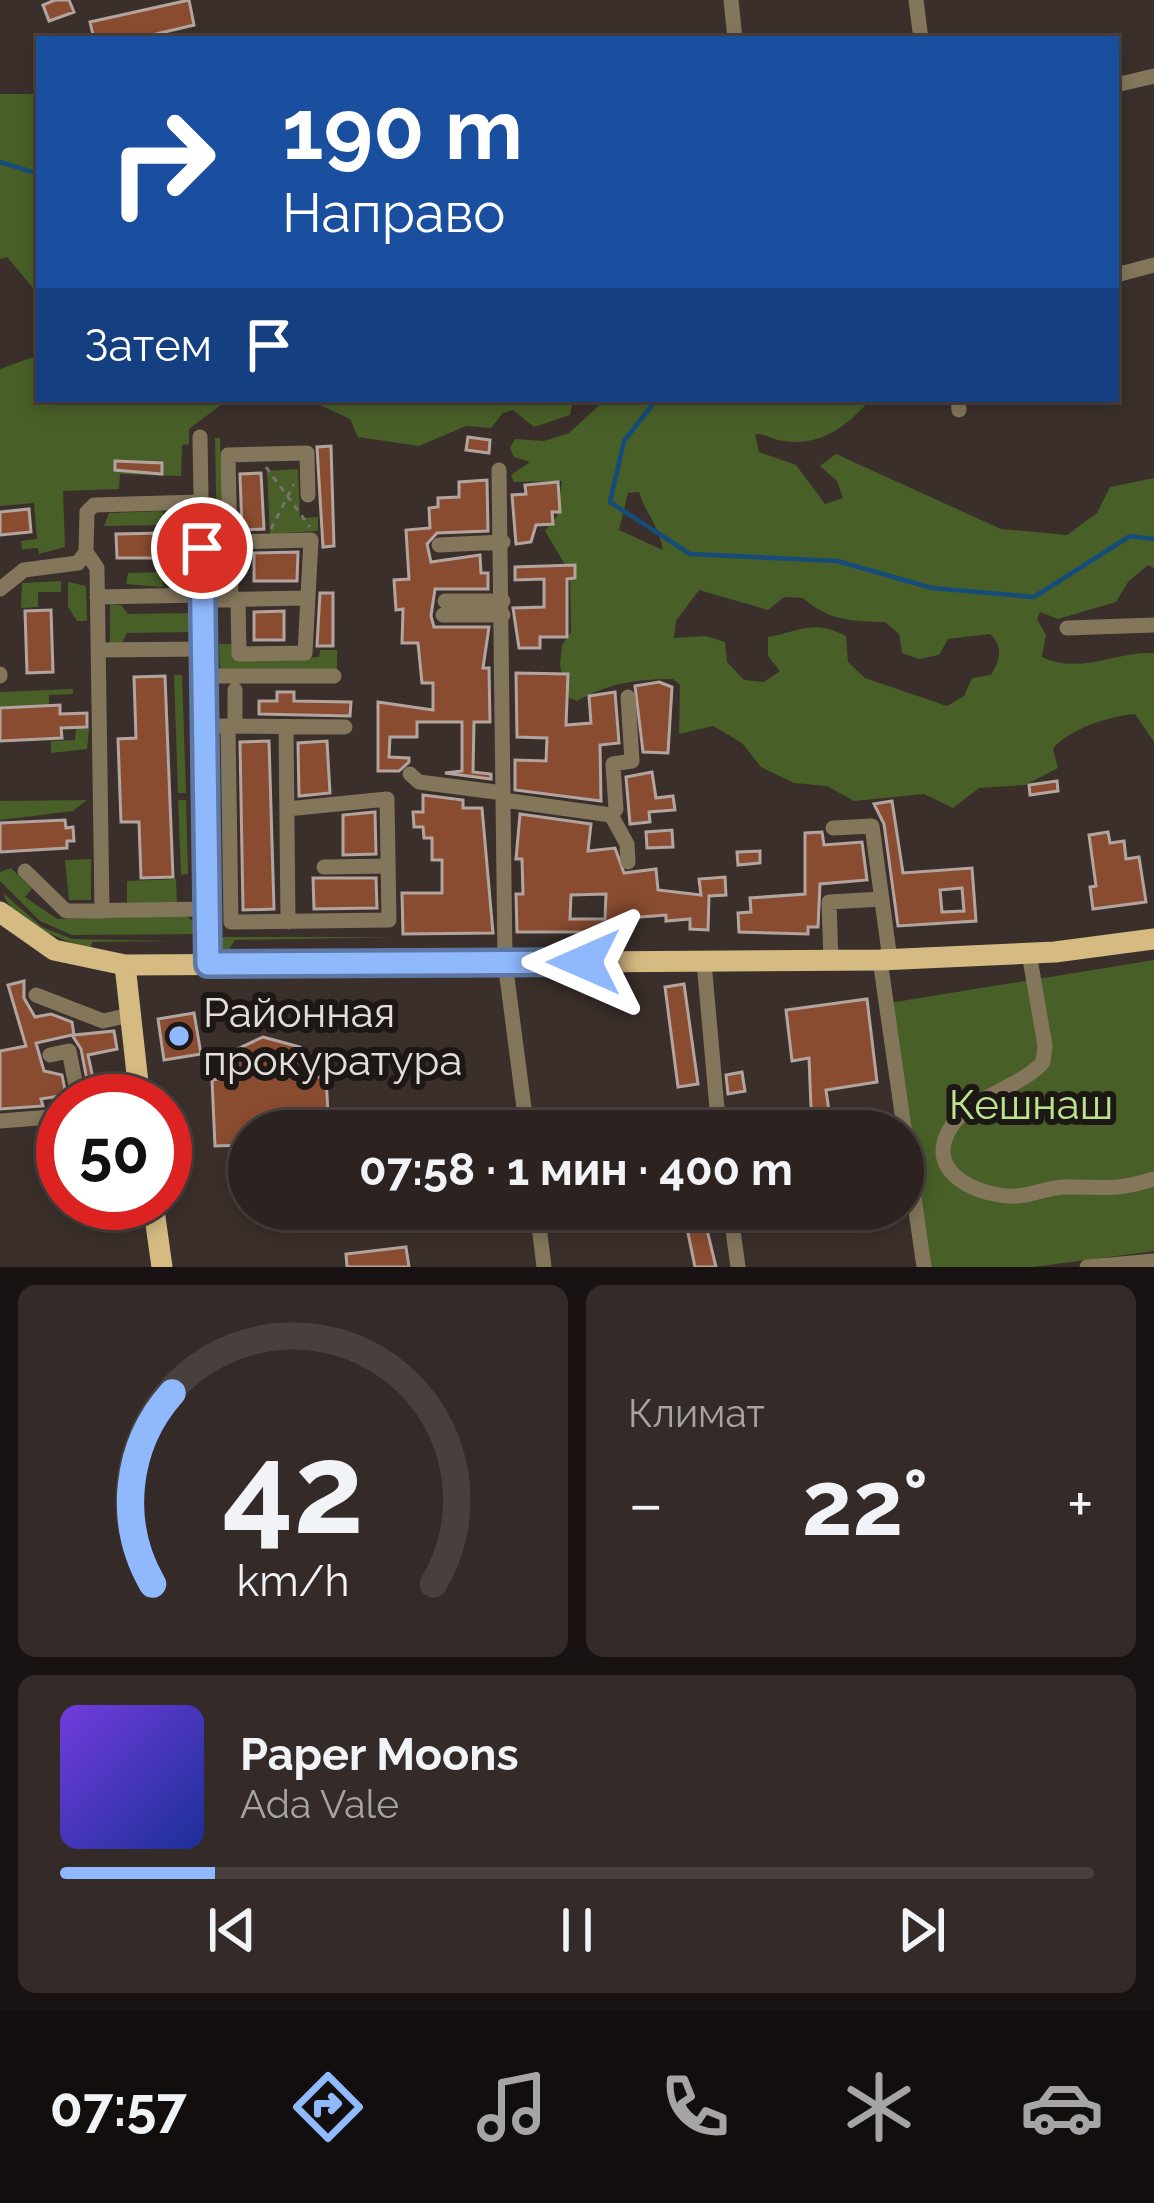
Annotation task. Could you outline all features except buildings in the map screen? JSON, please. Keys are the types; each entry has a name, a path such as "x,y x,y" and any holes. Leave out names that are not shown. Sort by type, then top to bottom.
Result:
{"main road":[{"path":"0,912 54,950 124,964 885,960 1029,953 1154,939"},
{"path":"124,964 137,1074"},
{"path":"157,1230 162,1267"}],"street":[{"path":"731,0 735,36"},
{"path":"916,0 921,36"},
{"path":"1119,85 1154,76"},
{"path":"1119,274 1154,265"},
{"path":"200,436 208,964"},
{"path":"230,542 311,540 312,586 304,598 305,653 239,654 230,542 228,455 307,453 308,495"},
{"path":"499,470 505,962 524,1110"},
{"path":"102,910 97,568 86,552 87,512 94,505 201,502"},
{"path":"439,545 503,542"},
{"path":"0,589 24,570 68,568 86,552"},
{"path":"98,598 304,598"},
{"path":"444,608 503,608"},
{"path":"1067,628 1154,625"},
{"path":"98,650 203,649"},
{"path":"203,676 334,676"},
{"path":"235,690 231,922 389,920 387,799 287,809"},
{"path":"611,814 616,809 613,764 632,761 628,697"},
{"path":"204,726 345,727"},
{"path":"286,727 288,922"},
{"path":"410,774 419,782 611,814"},
{"path":"611,814 627,844 628,862"},
{"path":"833,828 872,826 924,1267"},
{"path":"324,867 388,866"},
{"path":"25,871 66,911 208,909"},
{"path":"831,961 829,902 882,899"},
{"path":"1029,953 1046,1046 1042,1062 955,1123 944,1142 948,1168 972,1188 1015,1196 1067,1187 1104,1192 1154,1179"},
{"path":"704,962 717,1110"},
{"path":"36,995 103,1021 130,1016"},
{"path":"50,1055 69,1051 74,1074"},
{"path":"0,1121 36,1118"},
{"path":"540,1230 544,1267"},
{"path":"733,1230 738,1267"},
{"path":"1087,1267 1154,1261"}],"path":[{"path":"257,454 311,528 311,540"},
{"path":"264,542 307,458"}],"green space":[{"path":"0,94 36,94 36,291 7,257 0,259"},
{"path":"36,358 36,402 250,402 221,405 189,429 189,444 182,445 181,476 120,474 119,489 63,491 65,547 39,554 38,548 22,549 21,541 37,539 34,503 0,506 0,369"},
{"path":"313,402 572,402 570,415 534,427 513,410 503,413 491,428 466,426 419,446 358,437 350,419"},
{"path":"603,402 868,402 843,425 810,441 755,434 759,452 796,465 825,504 843,498 837,481 820,466 836,454 1001,529 1067,535 1097,513 1110,487 1154,478 1154,568 1148,565 1128,582 1116,602 1058,619 1040,612 1037,619 1046,635 1042,657 1056,662 1154,653 1154,742 1135,714 1125,715 1090,725 1060,742 1053,749 1058,768 1025,785 979,788 953,808 924,794 854,801 827,786 794,783 761,767 742,743 713,726 679,734 680,685 673,679 624,683 577,701 567,697 560,665 562,645 571,632 570,573 545,531 557,516 562,481 514,482 511,475 530,462 514,457 510,448 515,439 544,441 569,433","holes":["639,492 663,550 619,530 628,493","699,590 768,610 784,597 803,598 841,618 885,622 899,634 902,653 919,659 939,655 948,639 990,634 999,649 998,659 991,675 972,678 964,696 947,706 865,678 848,662 846,636 825,628 768,637 768,656 780,671 764,682 744,680 727,662 725,642 706,636 674,638 676,621"]},
{"path":"215,438 220,438 224,594 218,594"},
{"path":"298,469 300,518 318,517 318,531 270,534 267,471"},
{"path":"163,511 164,525 104,526 109,513"},
{"path":"172,512 191,517 193,559 172,560"},
{"path":"162,572 163,587 126,584 128,573"},
{"path":"61,581 61,592 38,592 38,607 21,608 22,583"},
{"path":"68,582 86,586 87,621 77,621 68,607"},
{"path":"110,604 121,605 128,614 194,613 195,632 127,633 122,643 110,644"},
{"path":"219,644 232,644 233,659 319,657 320,650 337,650 337,671 220,672"},
{"path":"174,675 182,675 186,793 178,793"},
{"path":"73,689 73,694 49,695 49,705 0,707 0,692"},
{"path":"76,729 89,729 87,749 51,753 51,741 75,740"},
{"path":"87,800 73,811 0,820 0,801"},
{"path":"178,800 186,800 188,874 181,875"},
{"path":"91,859 91,900 69,900 65,860"},
{"path":"11,868 32,889 25,897 57,919 186,916 196,923 197,934 72,935 40,921 0,881 0,872"},
{"path":"176,879 177,903 127,904 127,881"},
{"path":"3,893 42,927 72,939 172,941 92,942 91,949 27,921"},
{"path":"215,937 396,937 235,940 226,954 218,950"},
{"name":"Кешнаш","path":"1154,960 1154,1251 1033,1267 931,1267 924,1223 924,1110 906,1110 889,1003"}],"waterway":[{"path":"0,162 36,173"},
{"path":"655,402 624,441 610,502 690,554 837,561 932,588 1034,597 1130,536 1154,539"}],"place":[{"name":"Районная прокуратура","path":"179,1036"}],"route":[{"path":"202,548 208,964 584,962"}]}
